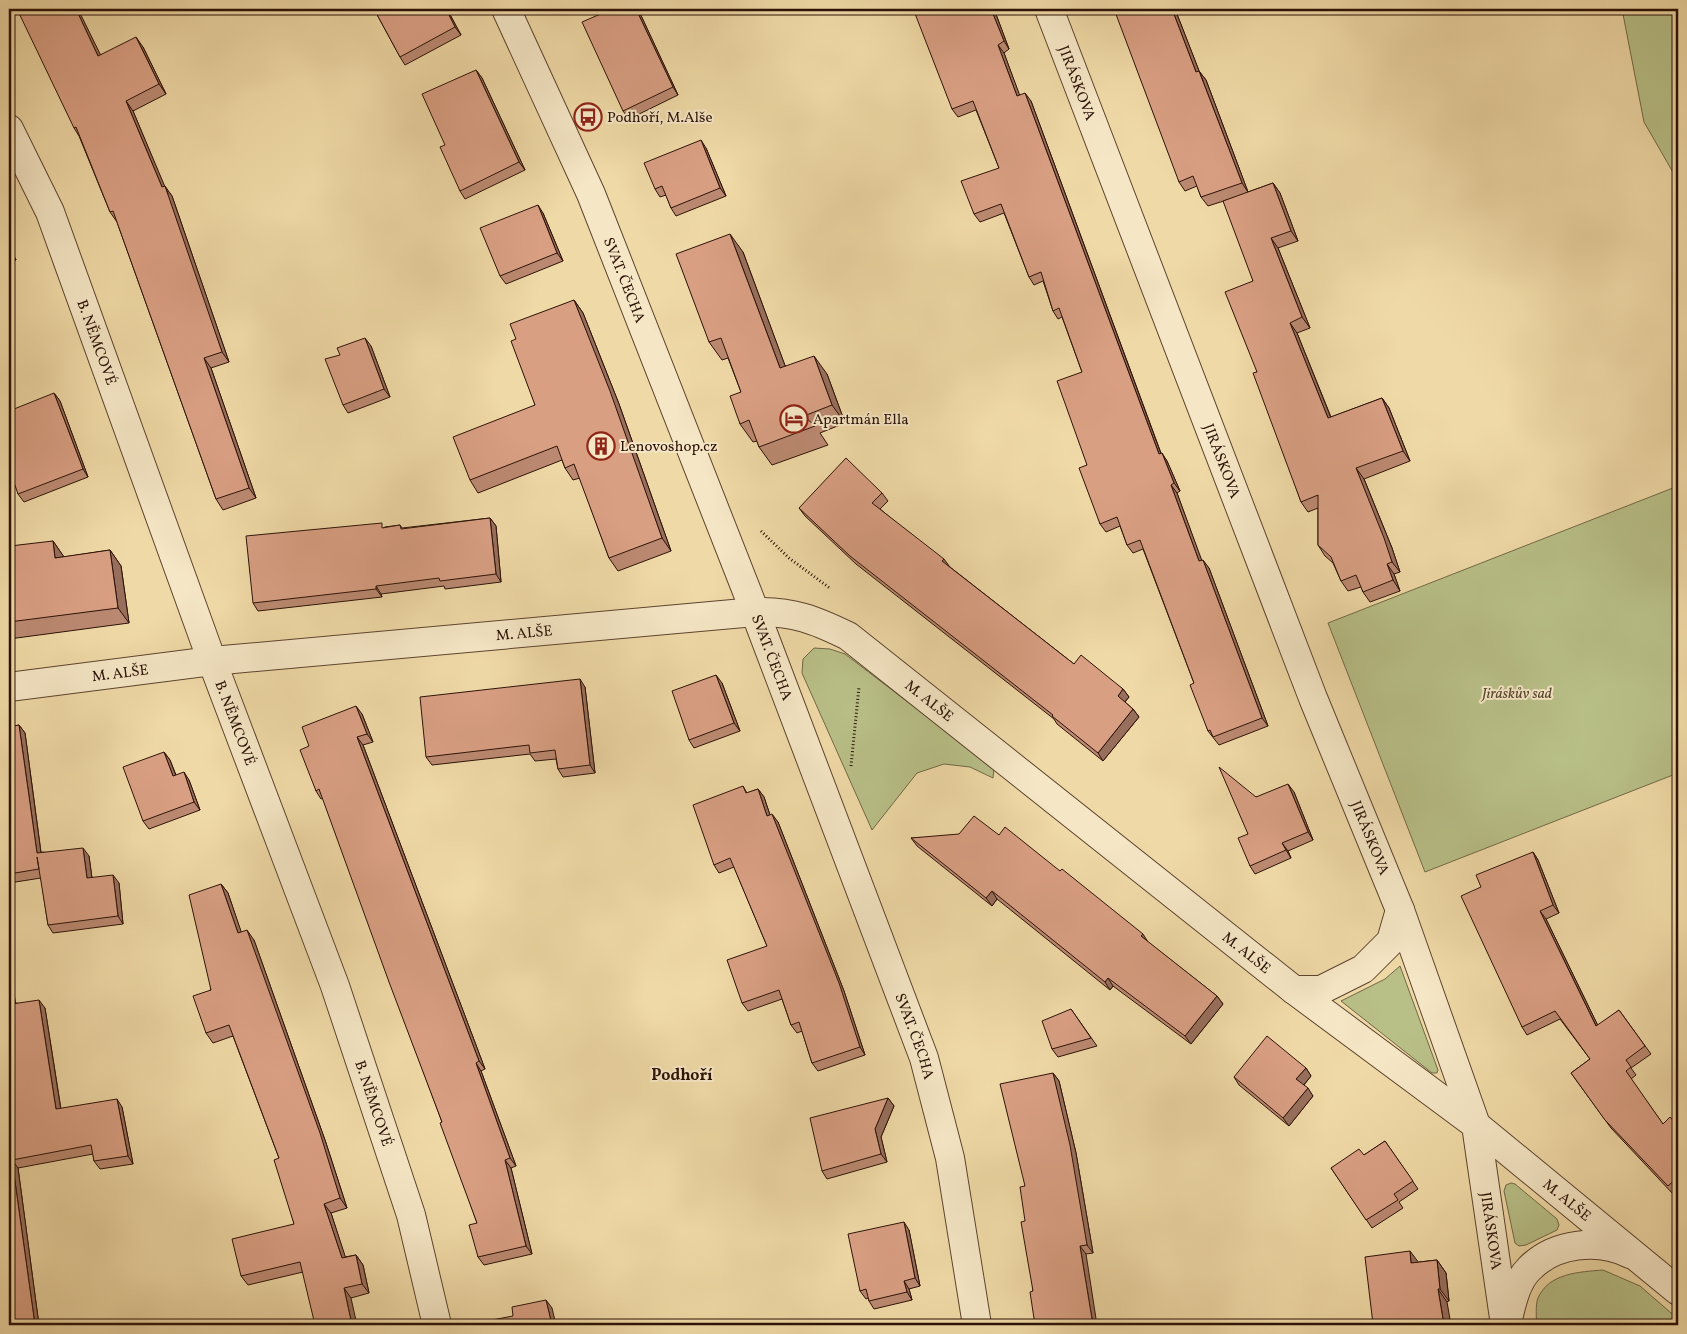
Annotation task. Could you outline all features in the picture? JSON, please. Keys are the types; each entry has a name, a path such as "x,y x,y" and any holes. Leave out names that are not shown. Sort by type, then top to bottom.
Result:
{"street":[{"name":"SVAT. ČECHA","path":"506,9 591,194 755,612 924,1058 950,1158 977,1325"},
{"name":"JIRÁSKOVA","path":"1049,9 1313,698 1400,910 1476,1125 1506,1325"},
{"name":"B. NĚMCOVÉ","path":"9,129 50,212 212,661 335,986 411,1215 438,1325"},
{"name":"M. ALŠE","path":"9,687 212,661 755,612 783,612 801,615 848,636 1294,990 1476,1125 1678,1291"},
{"path":"1294,990 1321,990 1363,969 1391,941 1400,910"},
{"name":"JIRÁSKOVA","path":"1506,1325 1518,1285 1528,1270 1547,1255 1572,1247 1588,1245 1621,1250 1641,1259"}],"path":[{"path":"755,525 790,558 835,592"},
{"path":"851,770 860,685"}],"green space":[{"path":"1622,9 1678,9 1678,181 1644,122"},
{"name":"Jiráskův sad","path":"1678,486 1678,773 1425,872 1328,623"},
{"path":"814,648 830,649 845,654 994,768 993,778 970,767 944,764 917,773 872,830 802,673 803,659"},
{"path":"1400,966 1438,1070 1437,1073 1432,1073 1341,1001 1385,979"},
{"path":"1515,1184 1557,1219 1559,1225 1557,1230 1526,1245 1519,1246 1515,1243 1504,1191 1506,1185"},
{"path":"1603,1270 1640,1286 1678,1319 1678,1325 1536,1325 1538,1298 1549,1283 1566,1275"}],"building":[{"path":"17,9 76,9 98,56 136,37 159,84 126,101 162,187 165,186 222,352 204,358 249,488 216,499 113,211 110,212 76,127 74,128"},
{"path":"374,9 446,9 455,27 400,57"},
{"path":"612,9 636,9 673,87 623,111 582,22"},
{"path":"919,9 991,9 1004,41 998,45 1017,96 1025,93 1159,454 1162,453 1174,483 1171,485 1199,561 1203,560 1262,718 1213,737 1210,730 1208,731 1190,685 1194,683 1140,540 1127,545 1117,517 1100,524 1079,468 1087,465 1057,381 1082,372 1059,308 1053,311 1041,272 1029,277 1001,204 974,214 961,181 999,168 973,101 952,109 914,11"},
{"path":"1114,9 1172,9 1196,72 1199,71 1242,183 1201,197 1193,176 1179,182"},
{"path":"476,70 519,162 460,191 440,147 445,145 422,94"},
{"path":"701,140 720,188 671,208 662,186 655,189 644,163"},
{"path":"1273,183 1291,231 1271,238 1302,317 1290,323 1328,418 1382,398 1403,451 1356,468 1392,562 1387,564 1393,580 1363,592 1356,575 1341,581 1331,557 1318,545 1318,495 1301,502 1253,373 1257,372 1225,292 1253,281 1223,201"},
{"path":"538,205 557,253 500,276 480,228"},
{"path":"730,234 780,368 814,356 832,405 804,416 815,426 759,447 749,420 740,424 730,396 741,392 721,338 709,342 676,254"},
{"path":"574,300 610,391 662,538 609,558 574,464 565,468 557,446 470,480 453,437 535,405 511,341 516,339 510,324"},
{"path":"365,338 384,389 343,405 325,359 340,355 337,348"},
{"path":"54,393 83,469 18,494 9,468 9,411"},
{"path":"846,458 882,493 872,503 944,559 942,561 1074,664 1081,655 1123,689 1118,696 1133,709 1098,753 1053,715 850,556 799,508"},
{"path":"490,518 496,574 440,581 439,578 376,586 376,589 253,603 246,536 382,523 382,528 400,525 401,529"},
{"path":"53,541 55,558 110,550 118,608 9,622 10,546"},
{"path":"716,675 734,723 689,740 672,691"},
{"path":"580,679 590,765 558,769 555,750 530,753 529,745 426,757 420,697"},
{"path":"356,706 367,734 357,737 479,1061 476,1063 510,1158 505,1160 526,1246 478,1257 469,1225 477,1223 440,1123 442,1122 319,789 316,791 300,750 309,746 302,727"},
{"path":"19,725 37,853 83,848 87,878 113,875 118,916 48,925 39,869 9,874 9,727"},
{"path":"164,752 173,776 184,772 194,802 143,821 123,767"},
{"path":"1219,767 1256,797 1288,784 1308,832 1282,843 1286,850 1250,866 1238,838 1248,834"},
{"path":"743,786 746,793 758,789 767,816 772,814 839,983 860,1047 812,1063 799,1022 791,1025 779,990 742,1003 727,960 767,946 730,858 714,865 693,805"},
{"path":"974,816 999,835 1005,827 1060,871 1062,869 1143,934 1141,936 1217,996 1185,1036 1108,978 1105,982 992,891 986,898 911,838 959,834"},
{"path":"1533,852 1553,905 1540,911 1596,1026 1619,1010 1645,1046 1626,1060 1631,1067 1626,1071 1663,1124 1670,1117 1678,1126 1678,1177 1668,1186 1605,1120 1571,1073 1590,1059 1555,1011 1522,1027 1461,896 1481,887 1476,875"},
{"path":"221,884 238,933 247,930 320,1133 340,1198 324,1204 342,1258 356,1255 362,1284 344,1288 352,1325 315,1325 300,1262 241,1276 232,1239 294,1224 274,1160 279,1158 229,1025 206,1033 193,996 211,990 189,895"},
{"path":"9,987 12,1004 39,1000 56,1109 117,1099 128,1156 94,1161 91,1145 12,1160 35,1325 9,1325"},
{"path":"1071,1009 1091,1038 1052,1049 1042,1021"},
{"path":"1267,1036 1306,1068 1296,1079 1308,1088 1283,1118 1234,1077"},
{"path":"1053,1073 1070,1145 1087,1245 1080,1246 1093,1325 1035,1325 1030,1292 1033,1291 1021,1222 1025,1221 1020,1187 1025,1186 1000,1084"},
{"path":"888,1098 875,1129 881,1154 822,1171 810,1118"},
{"path":"1385,1141 1413,1181 1394,1194 1398,1200 1366,1220 1331,1168 1359,1149 1364,1155"},
{"path":"904,1222 915,1278 904,1281 907,1292 869,1301 866,1289 860,1291 848,1234"},
{"path":"1410,1251 1411,1263 1437,1260 1440,1289 1438,1289 1444,1325 1364,1325 1373,1324 1365,1257"},
{"path":"546,1300 552,1325 493,1325 492,1320 513,1316 512,1307"}],"place":[{"name":"Podhoří, M.Alše","path":"588,117"},
{"name":"Apartmán Ella","path":"794,419"},
{"name":"Lenovoshop.cz","path":"601,446"}],"district":[{"name":"Podhoří","path":"682,1074"}]}
